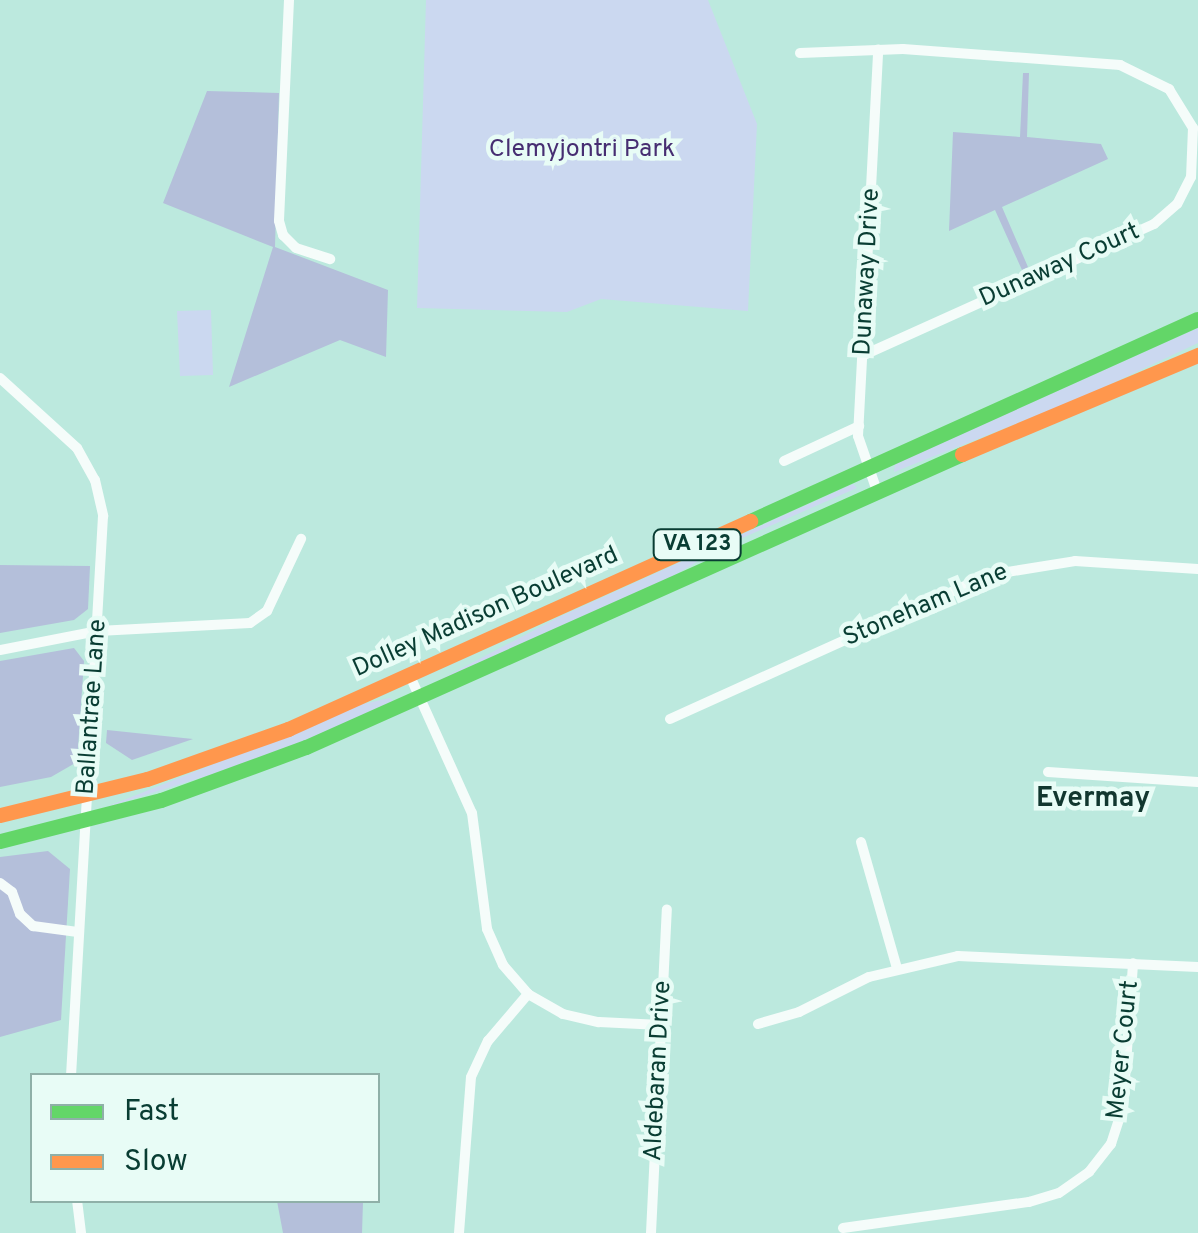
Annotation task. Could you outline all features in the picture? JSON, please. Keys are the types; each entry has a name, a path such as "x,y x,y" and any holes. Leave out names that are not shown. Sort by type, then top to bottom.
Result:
{"main road":[{"name":"Dolley Madison Boulevard","path":"0,815 87,795 231,751 410,676 1198,319"},
{"name":"Dolley Madison Boulevard","path":"0,840 85,822 254,768 877,490 1198,355"}],"street":[{"path":"289,0 279,221 283,235 296,248 330,260"},
{"name":"Dunaway Court","path":"800,53 878,50 1132,68 1156,79 1179,101 1192,128 1195,162 1177,204 1154,224 864,355"},
{"name":"Dunaway Drive","path":"877,490 860,449 859,426 878,50"},
{"name":"Ballantrae Lane","path":"0,378 77,448 95,480 104,516 71,1073"},
{"path":"784,461 859,426"},
{"path":"0,650 98,631 250,623 266,611 301,539"},
{"name":"Stoneham Lane","path":"670,720 989,575 1074,561 1198,568"},
{"path":"410,676 472,813 482,864 483,909 493,948 528,994 581,1020 661,1025"},
{"path":"1048,772 1198,782"},
{"path":"860,842 897,968"},
{"path":"0,883 12,892 20,914 33,926 78,932"},
{"name":"Aldebaran Drive","path":"651,1233 667,908"},
{"path":"758,1024 799,1012 897,968 989,954 1198,967"},
{"name":"Meyer Court","path":"843,1228 1042,1200 1089,1172 1111,1144 1123,1106 1133,963"},
{"path":"459,1233 471,1077 488,1042 528,994"},
{"path":"77,1203 81,1233"}],"green space":[{"name":"Clemyjontri Park","path":"426,0 708,0 757,124 748,311 601,299 567,312 417,308"},
{"path":"211,310 213,375 180,376 177,311"},
{"path":"1198,328 1198,343 1079,399 894,472 895,464"},
{"path":"853,484 857,488 724,546 668,579 430,685 559,617"},
{"path":"390,698 394,702 261,759 104,808 363,704"}],"shaded area":[{"path":"1023,73 1029,73 1027,137 1101,144 1108,159 1002,207 1028,267 1022,270 995,210 949,231 953,132 1020,137"},
{"path":"207,91 279,93 275,247 388,290 386,357 340,340 229,387 273,247 163,203"},
{"path":"0,565 90,566 88,609 74,620 0,633"},
{"path":"74,648 84,661 77,762 51,777 0,787 0,661"},
{"path":"107,730 193,739 132,760 106,743"},
{"path":"48,851 70,869 61,1020 0,1037 0,857"},
{"path":"277,1203 363,1203 362,1233 283,1233"}],"traffic: fast":[{"path":"750,521 1198,319"},
{"path":"0,841 161,800 306,747 962,454"}],"traffic: slow":[{"path":"962,454 1198,355"},
{"path":"0,815 147,779 288,729 750,521"}],"district":[{"name":"Evermay","path":"1093,799"}]}
